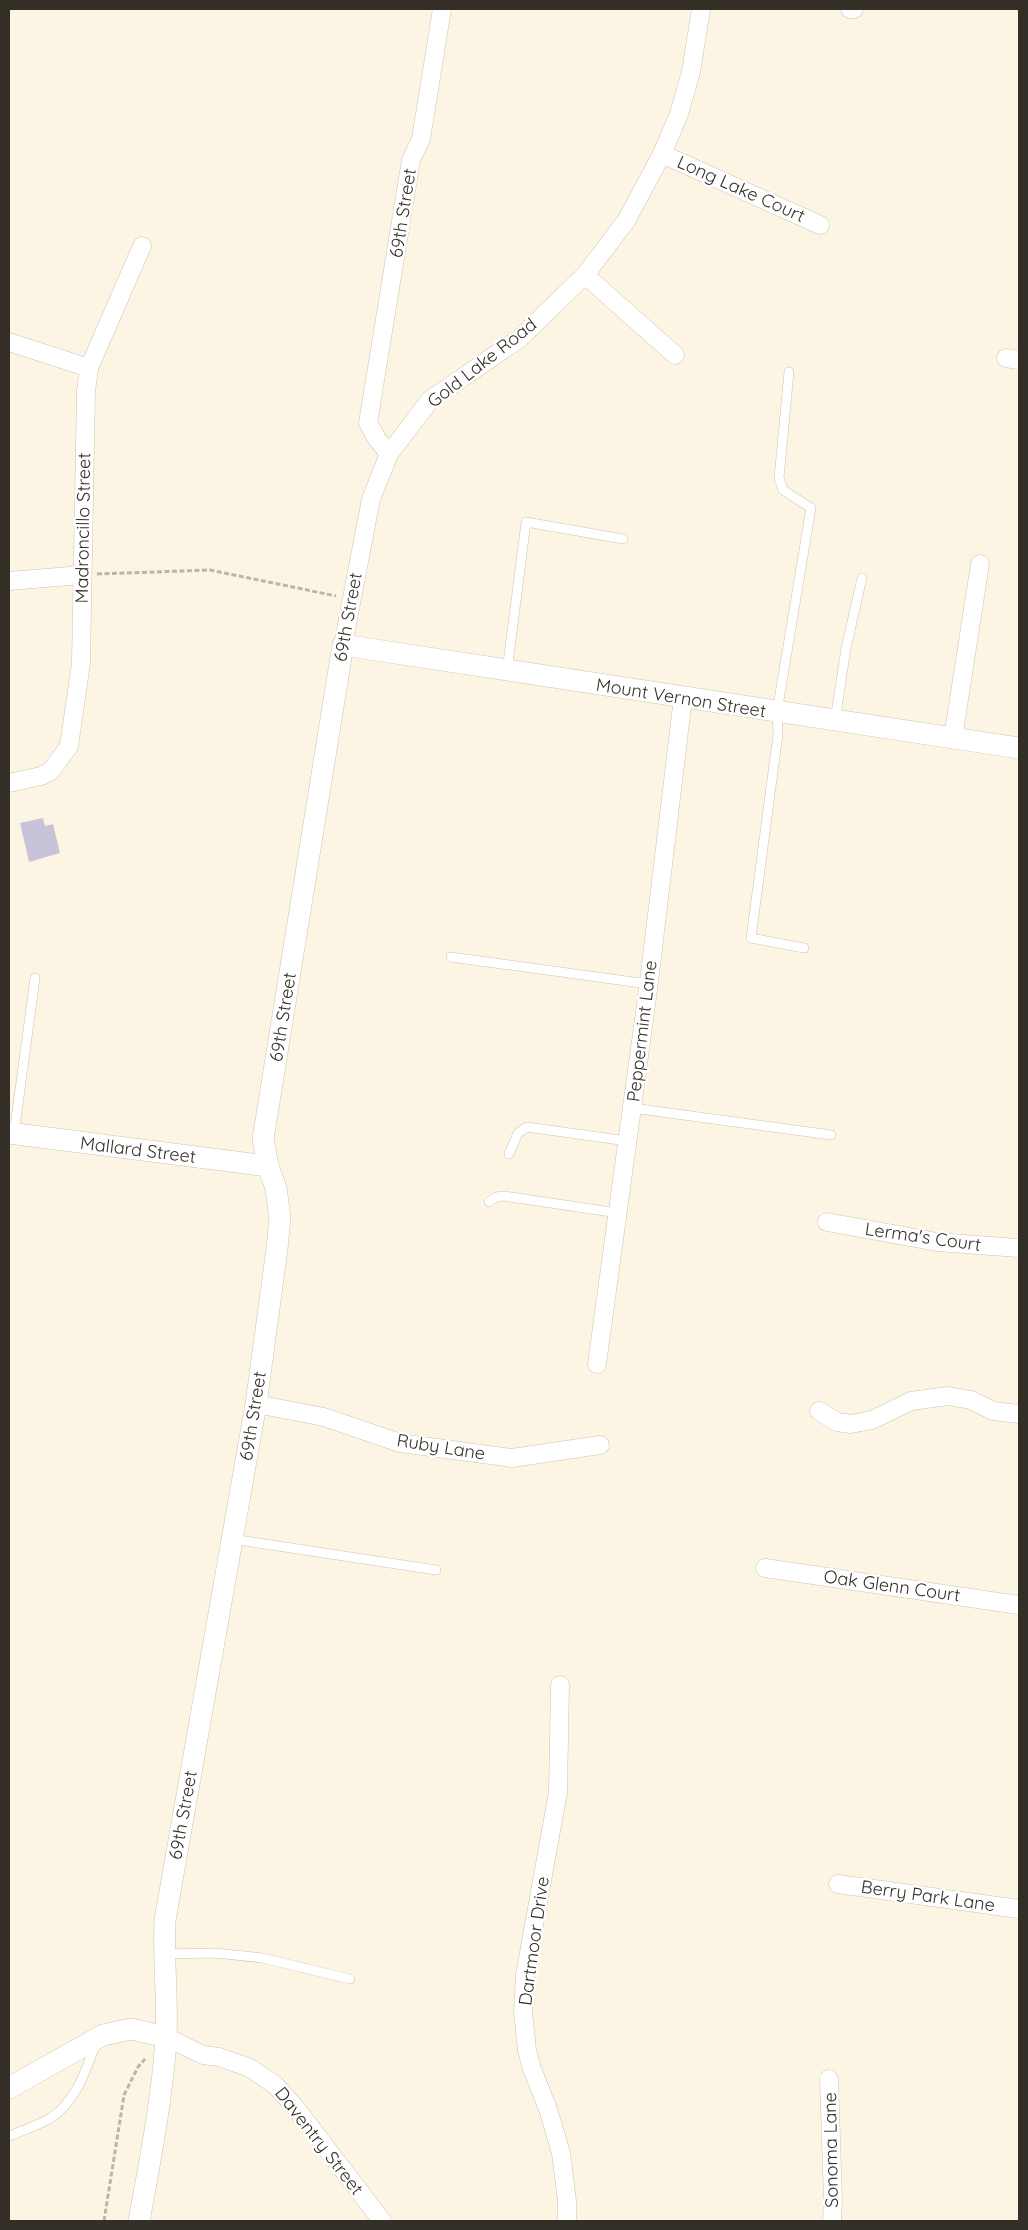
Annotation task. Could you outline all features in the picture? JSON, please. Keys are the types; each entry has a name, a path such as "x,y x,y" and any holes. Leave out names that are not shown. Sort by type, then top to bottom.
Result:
{"street":[{"name":"69th Street","path":"139,2221 160,2099 166,2037 163,1954 165,1920 256,1404 280,1218 276,1188 268,1166 263,1139 351,599 371,499 389,454 377,439 368,423 411,160 420,139 442,9"},
{"name":"Gold Lake Road","path":"389,454 430,400 520,338 585,275 626,221 662,154 679,114 691,72 701,9"},
{"name":"Long Lake Court","path":"662,154 820,225"},
{"name":"Madroncillo Street","path":"9,783 41,776 51,771 70,746 81,663 86,391 89,368 142,246"},
{"path":"585,275 675,356"},
{"path":"9,342 89,368"},
{"path":"953,738 980,564"},
{"path":"9,581 82,575"},
{"name":"Mount Vernon Street","path":"343,645 1019,748"},
{"name":"Peppermint Lane","path":"598,1364 683,698"},
{"name":"Mallard Street","path":"10,1135 268,1166"},
{"name":"Lerma's Court","path":"827,1222 937,1242 1019,1248"},
{"path":"819,1411 837,1422 851,1424 872,1420 911,1401 948,1396 971,1400 993,1411 1019,1414"},
{"name":"Ruby Lane","path":"256,1404 324,1417 400,1443 512,1458 600,1445"},
{"name":"Oak Glenn Court","path":"765,1568 1019,1605"},
{"name":"Dartmoor Drive","path":"560,1685 558,1792 525,1975 523,2012 527,2050 532,2070 548,2109 561,2153 567,2200 567,2221"},
{"name":"Berry Park Lane","path":"838,1884 1019,1909"},
{"path":"9,2088 98,2037 131,2028 166,2037"},
{"name":"Daventry Street","path":"166,2037 203,2055 227,2059 250,2068 275,2085 296,2107 382,2221"},
{"name":"Sonoma Lane","path":"830,2079 832,2221"}],"lane":[{"path":"790,372 779,478 783,490 811,508 777,712 778,734 751,938 804,948"},
{"path":"506,671 526,522 624,539"},
{"path":"835,721 846,648 862,578"},
{"path":"452,957 648,984"},
{"path":"10,1135 35,978"},
{"path":"632,1108 831,1135"},
{"path":"509,1154 518,1133 527,1127 627,1141"},
{"path":"489,1202 496,1197 504,1196 618,1213"},
{"path":"232,1539 436,1570"},
{"path":"163,1954 216,1953 262,1958 350,1979"},
{"path":"9,2136 50,2118 69,2101 87,2067 98,2037"}],"path":[{"path":"82,575 210,570 351,599"},
{"path":"104,2221 124,2095 138,2067 166,2037"}],"building":[{"path":"43,818 45,826 53,824 60,853 29,862 20,823"}]}
